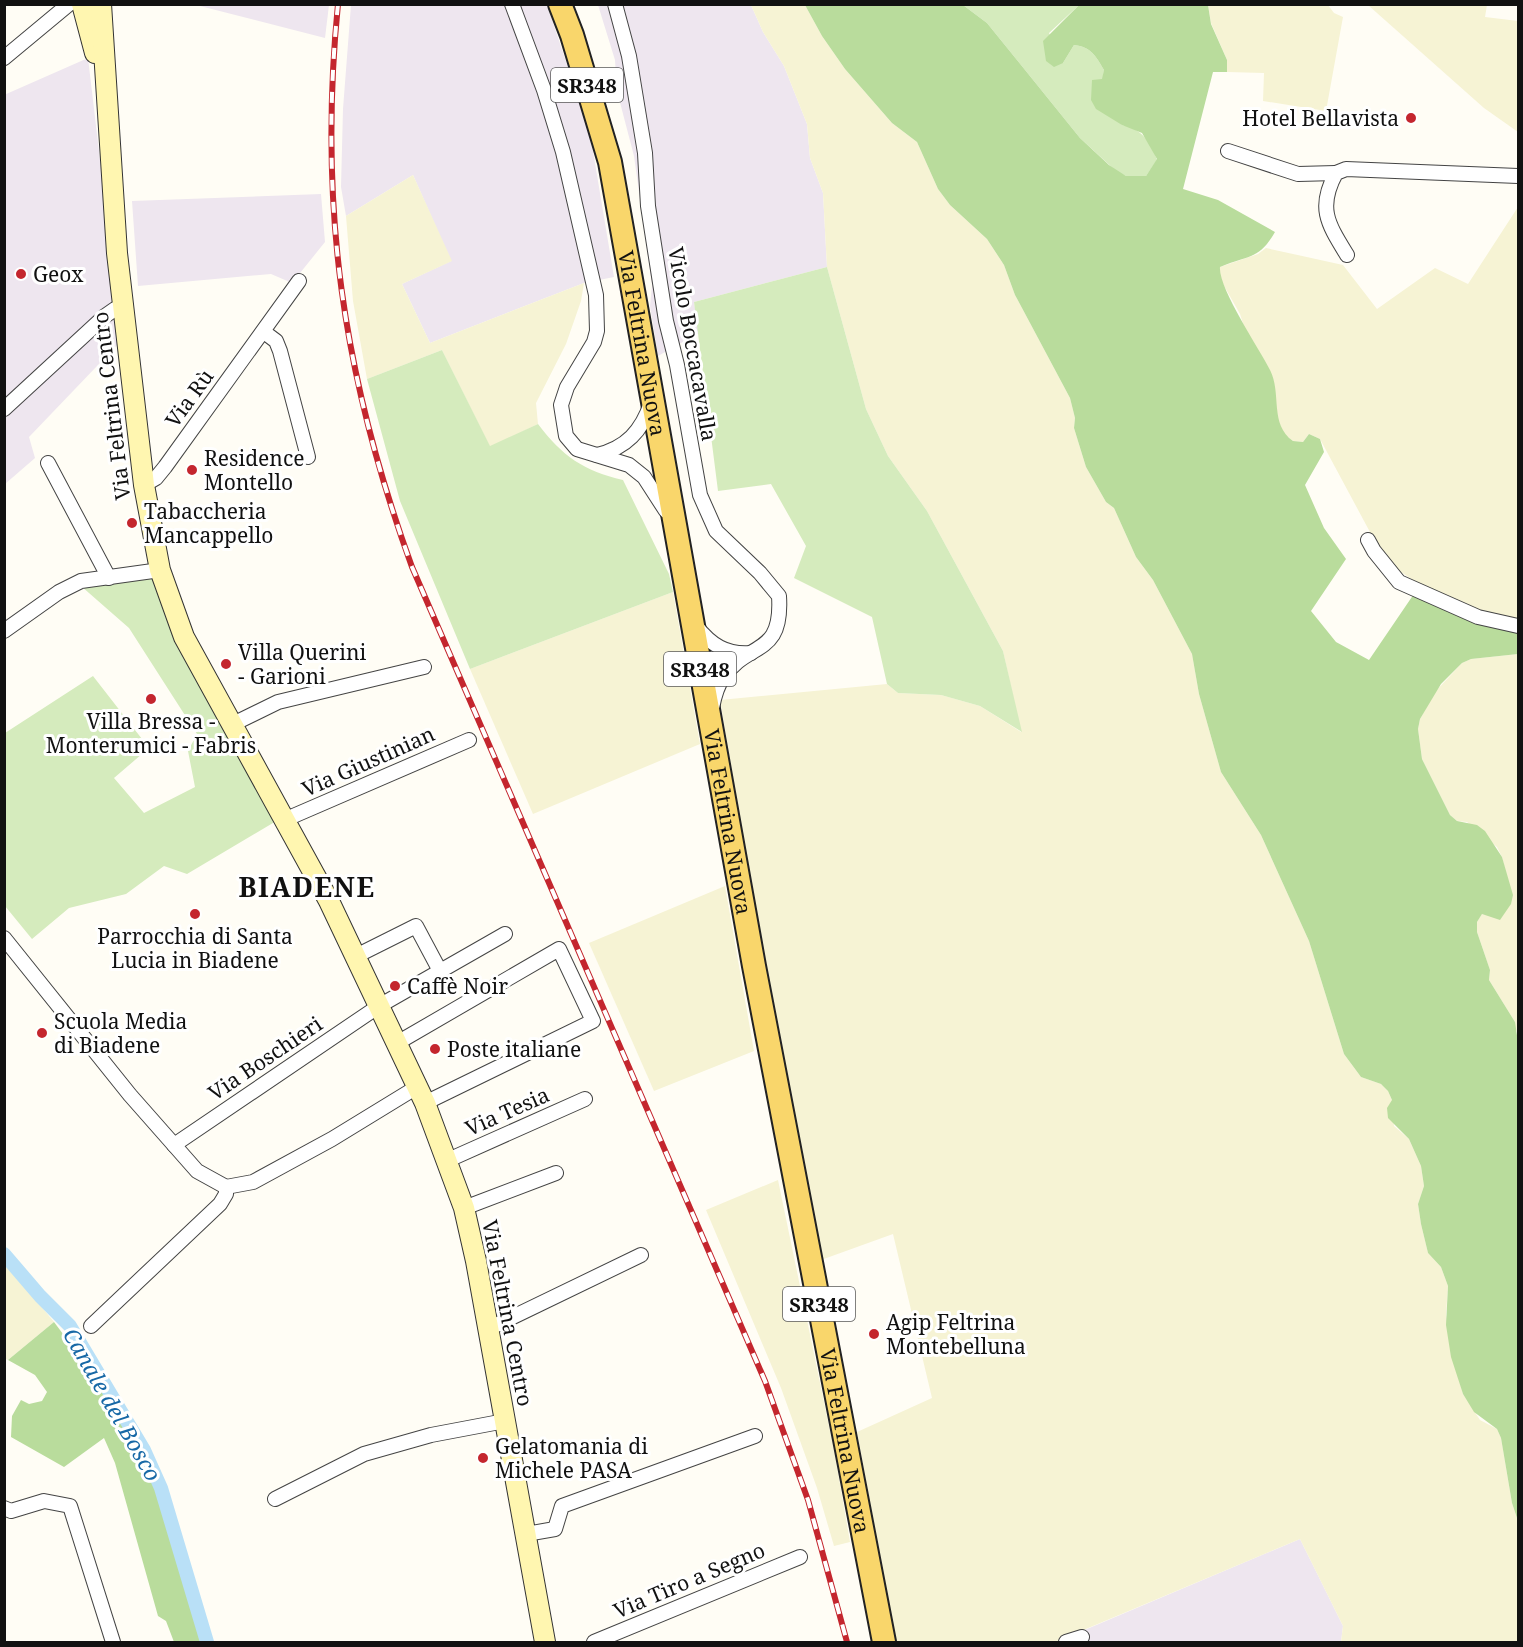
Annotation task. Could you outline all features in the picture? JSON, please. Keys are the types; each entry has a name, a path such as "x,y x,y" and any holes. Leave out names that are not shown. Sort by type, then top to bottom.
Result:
{"main road":[{"name":"Via Feltrina Centro","path":"82,4 107,102"},
{"name":"Via Feltrina Centro","path":"101,4 123,309 144,485 160,570 184,636 329,901 397,1043 421,1095 464,1208 545,1642"},
{"name":"Via Feltrina Nuova","path":"566,6 572,35 610,162 709,719 884,1642"}],"street":[{"path":"4,58 69,4"},
{"path":"512,4 510,6 544,90 592,270 596,295 597,331 594,342 567,387 561,405 566,436 577,449 630,465 644,477 664,504 680,556"},
{"name":"Vicolo Boccacavalla","path":"615,4 629,56 645,153 648,206 666,321 700,495 716,531 760,573 779,596 779,626 774,636 723,676 716,691 709,719"},
{"path":"1228,151 1298,174 1336,173 1346,169 1518,177"},
{"path":"1336,173 1325,210 1328,222 1347,255"},
{"name":"Via Rù","path":"144,485 156,478 299,281"},
{"path":"4,409 105,316 115,309 123,309"},
{"path":"264,332 276,341 280,351 308,456"},
{"path":"595,455 618,449 628,441 646,417 652,399"},
{"path":"48,463 109,578"},
{"path":"1368,540 1374,551 1400,582 1478,617 1518,626"},
{"path":"4,631 59,592 81,581 160,570"},
{"path":"692,620 712,644 723,650 735,654 753,653"},
{"path":"231,725 278,702 424,667"},
{"name":"Via Giustinian","path":"285,820 469,740"},
{"path":"356,957 416,926 440,971"},
{"path":"379,1006 505,934"},
{"path":"4,938 197,1171 226,1187 253,1182 332,1139 421,1095 593,1021 559,949 397,1043"},
{"name":"Via Boschieri","path":"174,1145 379,1006"},
{"name":"Via Tesia","path":"446,1161 585,1099"},
{"path":"464,1208 556,1173"},
{"path":"91,1326 220,1204 226,1194 226,1187"},
{"path":"488,1329 641,1256"},
{"path":"275,1499 364,1454 431,1435 505,1421"},
{"path":"526,1534 555,1529 562,1506 755,1436"},
{"path":"4,1508 11,1512 44,1501 70,1506 114,1642"},
{"name":"Via Tiro a Segno","path":"594,1642 800,1557"},
{"path":"1066,1642 1082,1637"}],"shaded area":[{"path":"329,4 325,38 196,5"},
{"path":"351,5 547,5 581,106 593,151 614,277 584,283 430,343 402,284 451,261 413,175 346,216 341,187 343,109"},
{"path":"598,5 751,5 763,32 784,66 807,124 810,158 823,193 827,267 694,302 699,333 658,356 650,306 652,285 634,156 617,91 615,60"},
{"path":"751,5 805,5 822,36 845,69 892,123 917,142 938,189 950,205 987,239 1004,265 1015,295 1070,398 1075,418 1074,428 1086,467 1106,502 1114,508 1136,557 1153,580 1192,654 1199,694 1221,772 1261,835 1309,941 1344,1054 1361,1077 1381,1084 1388,1091 1392,1100 1394,1126 1409,1139 1421,1166 1424,1186 1418,1204 1421,1224 1428,1253 1441,1267 1448,1286 1446,1315 1455,1366 1463,1394 1480,1420 1497,1429 1501,1438 1512,1503 1518,1521 1518,1642 1341,1642 1343,1626 1300,1539 1062,1639 1063,1642 896,1642 857,1432 932,1398 893,1234 821,1260 759,931 720,700 887,684 898,693 941,695 980,706 1021,732 1003,651 927,511 888,456 866,409 827,267 823,193 810,158 807,124 784,66 763,32"},
{"path":"1208,5 1328,5 1334,13 1343,17 1326,111 1263,101 1264,73 1227,72 1227,60 1211,23"},
{"path":"1368,5 1487,5 1485,17 1518,21 1518,132 1484,108"},
{"path":"88,58 116,295 119,343 29,437 35,458 5,484 4,95"},
{"path":"413,175 452,261 402,284 430,343 584,283 581,301 566,344 536,403 538,424 490,447 442,350 367,379 353,301 346,216"},
{"path":"321,194 325,242 292,283 271,274 138,286 132,201"},
{"path":"1518,207 1518,620 1496,620 1420,585 1391,565 1378,547 1320,439 1309,434 1303,442 1293,441 1285,435 1280,427 1276,408 1273,378 1246,333 1240,314 1219,277 1220,267 1258,254 1266,248 1343,265 1377,309 1435,268 1468,284"},
{"path":"673,592 700,744 533,814 470,669"},
{"path":"1518,654 1518,1029 1515,1032 1515,1022 1489,980 1490,970 1477,932 1477,922 1482,914 1491,915 1509,886 1502,857 1497,847 1467,822 1457,821 1450,815 1422,759 1418,729 1420,719 1435,692 1462,663 1471,659"},
{"path":"725,886 754,1051 654,1091 589,943"},
{"path":"778,1180 835,1455 850,1542 834,1546 817,1488 781,1388 706,1210"},
{"path":"4,1261 54,1322 8,1360 4,1358"},
{"path":"1300,1539 1343,1626 1341,1642 1071,1642 1068,1637"}],"green space":[{"path":"805,5 963,5 987,23 1080,138 1109,165 1126,176 1146,176 1157,159 1142,133 1122,125 1096,109 1091,100 1092,80 1102,79 1104,70 1095,56 1089,50 1074,45 1063,63 1054,67 1046,61 1043,41 1079,5 1208,5 1211,24 1227,60 1227,72 1213,72 1183,189 1218,200 1275,232 1264,248 1258,252 1220,267 1225,289 1270,370 1281,426 1293,441 1303,442 1309,434 1320,439 1324,452 1305,485 1324,528 1346,559 1311,611 1336,642 1369,660 1420,585 1434,589 1477,613 1518,620 1518,654 1471,659 1462,663 1441,684 1420,719 1418,729 1422,759 1450,815 1457,821 1477,825 1485,831 1502,857 1513,895 1511,904 1500,920 1482,914 1477,922 1477,932 1490,970 1489,980 1515,1022 1518,1042 1518,1521 1512,1503 1501,1438 1497,1429 1474,1412 1463,1394 1451,1357 1446,1325 1448,1286 1441,1267 1428,1253 1421,1224 1418,1204 1424,1186 1421,1166 1409,1139 1388,1118 1387,1108 1392,1100 1388,1091 1381,1084 1361,1077 1344,1054 1309,941 1261,835 1221,772 1199,694 1192,654 1153,580 1136,557 1114,508 1106,502 1086,467 1074,428 1075,418 1070,398 1015,295 1004,265 987,239 950,205 938,189 917,142 892,123 845,69 822,36"},
{"path":"963,5 1079,5 1049,33 1063,63 1074,45 1089,50 1098,60 1104,70 1103,79 1122,125 1140,133 1155,153 1157,160 1146,176 1126,176 1117,172 1080,138 987,23"},
{"path":"827,267 866,409 888,456 927,511 1003,651 1022,732 980,706 941,695 898,693 887,684 872,617 794,578 806,546 771,484 718,491 694,302"},
{"path":"442,350 490,446 538,424 556,445 575,461 597,472 623,480 669,574 673,592 470,669 400,501 367,379"},
{"path":"158,578 278,820 187,874 164,866 126,894 69,908 32,939 5,906 5,733 93,676 149,748 114,778 144,813 195,787 188,751 197,734 129,628 81,586"},
{"path":"54,1322 108,1394 145,1458 204,1642 174,1642 166,1621 158,1616 115,1463 104,1438 64,1467 11,1437 12,1416 21,1400 29,1404 42,1401 47,1392 35,1375 8,1360"}],"waterway":[{"name":"Canale del Bosco","path":"4,1254 40,1296 70,1326 144,1450 161,1488 207,1642"}],"railway":[{"path":"338,4 331,150 334,221 353,359 388,497 412,567 765,1381 808,1500 847,1642"}],"place":[{"name":"Hotel Bellavista","path":"1411,118"},
{"name":"Geox","path":"21,274"},
{"name":"Residence Montello","path":"192,470"},
{"name":"Tabaccheria Mancappello","path":"132,523"},
{"name":"Villa Querini - Garioni","path":"226,664"},
{"name":"Villa Bressa - Monterumici - Fabris","path":"151,699"},
{"name":"Parrocchia di Santa Lucia in Biadene","path":"195,914"},
{"name":"Caffè Noir","path":"395,986"},
{"name":"Scuola Media di Biadene","path":"42,1033"},
{"name":"Poste italiane","path":"435,1049"},
{"name":"Agip Feltrina Montebelluna","path":"874,1334"},
{"name":"Gelatomania di Michele PASA","path":"483,1458"}],"district":[{"name":"BIADENE","path":"307,886"}]}
